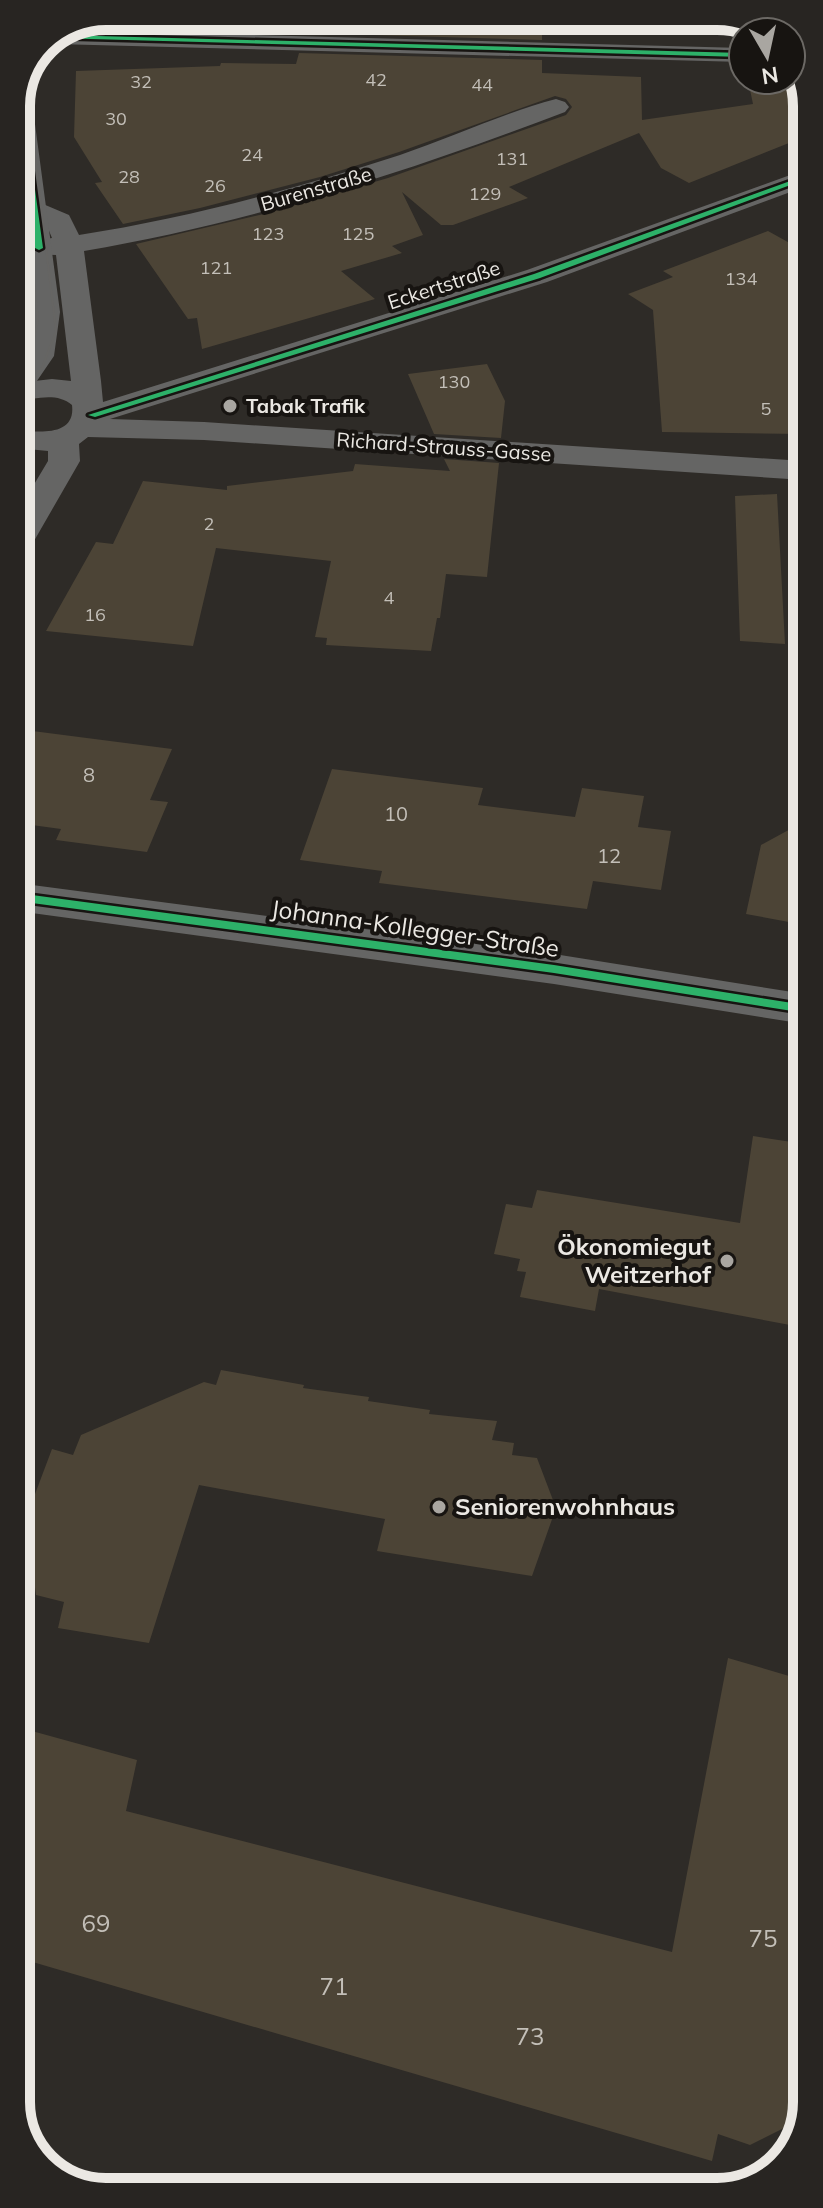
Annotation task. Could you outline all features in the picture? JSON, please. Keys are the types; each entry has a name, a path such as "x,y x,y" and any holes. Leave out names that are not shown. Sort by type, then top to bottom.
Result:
{"street":[{"path":"74,38 727,55"},
{"name":"Burenstraße","path":"39,248 69,245 288,200 427,156 556,107"},
{"name":"Eckertstraße","path":"30,445 74,424 537,276 793,182"},
{"path":"30,212 59,221 69,245 86,381 64,461 30,519"},
{"path":"30,224 39,248 46,312 43,344 30,370"},
{"path":"30,389 71,391 74,424"},
{"path":"30,436 74,424"},
{"name":"Richard-Strauss-Gasse","path":"74,424 126,431 204,431 793,470"},
{"name":"Johanna-Kollegger-Straße","path":"30,899 554,969 793,1007"}],"building":[{"path":"305,30 542,30 542,40 304,33"},
{"path":"299,53 542,60 542,73 641,77 642,120 753,104 751,96 792,96 793,141 689,183 661,168 639,133 509,187 528,198 453,225 441,225 402,192 423,235 392,246 402,253 341,271 375,299 202,349 197,318 188,319 136,244 268,213 388,178 566,115 572,107 566,99 555,96 320,177 123,224 95,183 102,182 74,137 76,71 220,66 221,63 296,64"},
{"path":"768,231 793,245 793,434 662,432 653,310 628,294 673,277 663,271"},
{"path":"487,364 505,401 501,438 434,434 408,374"},
{"path":"444,459 499,463 487,577 446,574 440,618 437,618 431,651 326,645 327,638 315,637 331,561 216,548 193,646 46,631 96,542 113,544 143,481 227,490 227,486 353,471 355,464 450,471"},
{"path":"777,494 785,644 740,641 735,496"},
{"path":"30,731 172,749 150,800 168,802 147,852 56,840 61,829 30,825"},
{"path":"332,769 483,788 478,805 575,817 582,788 644,796 638,827 671,831 661,890 593,881 587,909 379,883 382,871 300,860"},
{"path":"793,828 793,923 746,914 761,845"},
{"path":"753,1136 793,1142 793,1326 599,1289 595,1311 520,1297 526,1272 517,1271 520,1259 494,1254 506,1204 532,1208 537,1190 740,1223"},
{"name":"Seniorenwohnhaus","path":"221,1370 304,1385 303,1388 369,1397 368,1401 430,1410 429,1414 497,1421 492,1440 514,1443 512,1455 537,1458 556,1508 532,1576 377,1551 385,1519 199,1485 149,1643 58,1628 64,1602 36,1595 30,1549 30,1507 52,1449 73,1455 81,1435 204,1382 216,1385"},
{"path":"728,1658 793,1677 792,2112 789,2125 750,2145 718,2134 712,2161 30,1961 30,1736 32,1731 137,1760 126,1811 672,1952"}],"tram line":[{"path":"30,113 56,331 42,368 30,383"},
{"path":"30,245 38,320 30,348"}],"cycle path":[{"path":"74,38 727,55"},
{"path":"30,179 39,248"},
{"path":"92,415 537,276 793,182"},
{"path":"30,899 554,969 793,1007"}],"place":[{"name":"Tabak Trafik","path":"230,406"},
{"name":"Ökonomiegut Weitzerhof","path":"727,1261"},
{"name":"Seniorenwohnhaus","path":"439,1507"}]}
